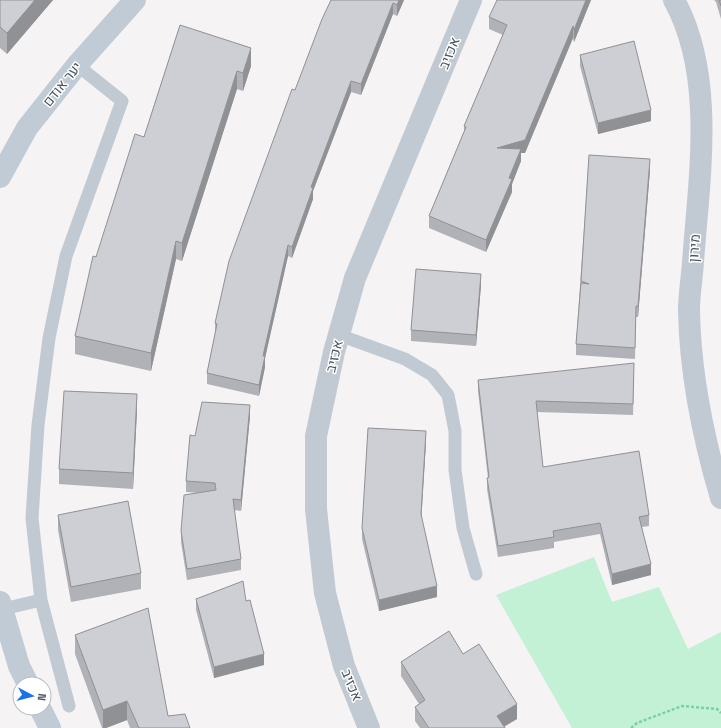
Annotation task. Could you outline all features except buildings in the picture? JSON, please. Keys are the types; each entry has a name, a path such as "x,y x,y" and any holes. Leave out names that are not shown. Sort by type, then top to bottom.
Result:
{"street":[{"name":"יער אודם","path":"0,177 27,128 77,65 135,0"},
{"name":"אכזיב","path":"369,728 344,666 325,593 316,509 316,436 339,335 355,278 471,0"},
{"name":"מירון","path":"674,0 684,19 700,86 701,154 689,310 695,376 706,447 721,498"},
{"path":"2,606 19,666 24,676"},
{"path":"44,716 50,728"}],"lane":[{"path":"69,706 41,600 32,518 38,425 49,338 66,256 122,101 77,65"},
{"path":"339,335 405,360 432,374 448,395 456,431 455,470 463,528 476,574"},
{"path":"2,606 41,600"}],"path":[{"path":"631,728 637,723 682,706 717,709 721,713"}],"green space":[{"path":"594,557 612,602 659,587 688,649 721,632 721,728 572,728 496,595"}]}
